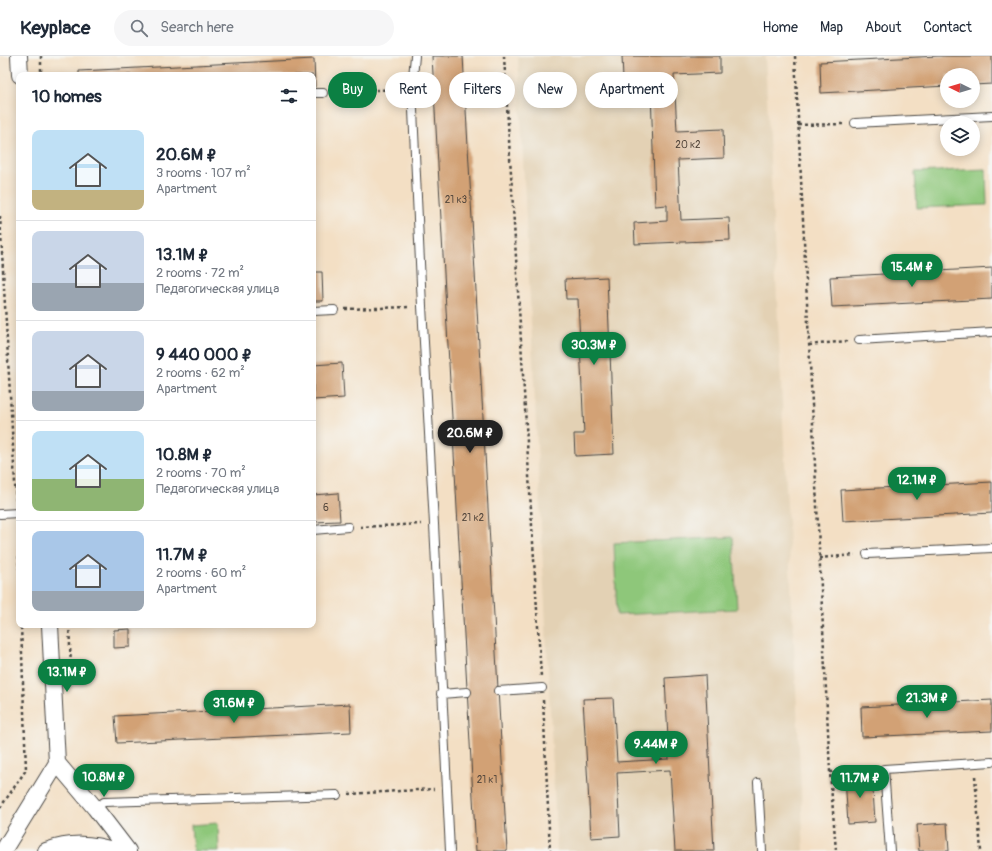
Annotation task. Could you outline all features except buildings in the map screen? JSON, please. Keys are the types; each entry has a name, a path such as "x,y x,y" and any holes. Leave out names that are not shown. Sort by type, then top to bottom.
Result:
{"street":[{"path":"19,56 20,72"},
{"path":"3,851 57,764 50,628"},
{"path":"57,764 95,808 128,851"},
{"path":"46,851 61,846 81,844 116,851"}],"lane":[{"path":"414,72 415,56"},
{"path":"316,93 323,93"},
{"path":"413,108 450,851"},
{"path":"855,124 992,116"},
{"path":"316,311 334,310"},
{"path":"859,340 992,332"},
{"path":"0,514 16,513"},
{"path":"316,530 348,527"},
{"path":"867,554 992,548"},
{"path":"498,690 542,688"},
{"path":"441,694 467,692"},
{"path":"890,851 884,769 992,762"},
{"path":"758,783 762,851"},
{"path":"95,808 104,802 337,795"}],"path":[{"path":"41,56 41,72"},
{"path":"504,56 542,688 550,851"},
{"path":"795,56 830,772 836,851"},
{"path":"323,93 385,90"},
{"path":"798,125 855,124"},
{"path":"0,216 16,480"},
{"path":"334,310 422,306"},
{"path":"809,345 859,340"},
{"path":"348,527 434,524"},
{"path":"819,558 867,554"},
{"path":"0,808 26,770 21,628"},
{"path":"69,628 71,672"},
{"path":"973,763 981,851"},
{"path":"830,772 884,769"},
{"path":"337,795 446,788"}],"shaded area":[{"path":"518,56 765,56 804,851 557,851"}],"green space":[{"path":"986,169 987,205 917,208 915,172"},
{"path":"733,537 737,609 617,615 614,543"},
{"path":"218,823 219,851 193,851 191,825"}]}
